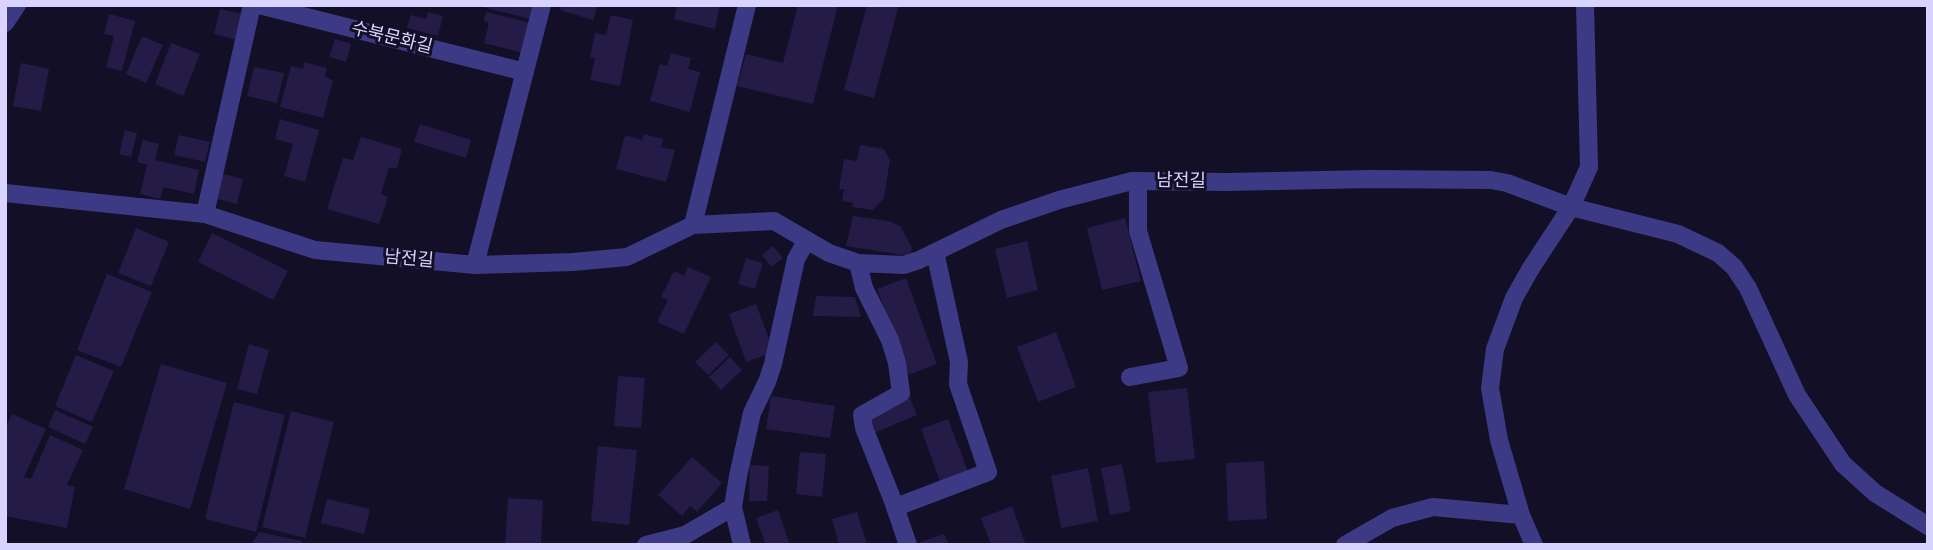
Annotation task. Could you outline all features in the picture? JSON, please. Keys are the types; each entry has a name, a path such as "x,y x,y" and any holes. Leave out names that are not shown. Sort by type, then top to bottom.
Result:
{"street":[{"path":"5,23 18,5"},
{"path":"205,214 252,5"},
{"name":"수북문화길","path":"259,5 525,72"},
{"path":"475,265 542,5"},
{"path":"693,225 747,5"},
{"path":"1534,545 1521,515 1492,412 1490,388 1495,349 1514,298 1571,207 1589,167 1585,5"},
{"name":"남전길","path":"5,193 205,214 315,250 475,265 573,262 627,257 693,225 774,221 829,253 858,263 904,265 1002,220 1111,185 1138,181 1491,180 1517,186 1571,207 1678,234 1718,253 1734,267 1748,288 1797,395 1843,464 1875,493 1928,526"},
{"path":"1130,377 1180,368 1138,231 1138,181"},
{"path":"742,545 733,507 752,413 768,382 796,258 807,240"},
{"path":"896,507 988,472 958,384 959,362 936,252"},
{"path":"858,263 864,288 890,340 897,363 901,393 862,415 864,428 896,507 908,545"},
{"path":"646,545 685,540 733,507"},
{"path":"1345,545 1392,518 1433,507 1521,515"}],"building":[{"path":"487,5 535,5 531,19 486,8"},
{"path":"562,5 598,5 593,20 560,10"},
{"path":"677,5 720,5 715,29 674,19"},
{"path":"798,5 838,5 813,104 737,86 746,54 783,63"},
{"path":"867,5 899,5 874,98 844,90"},
{"path":"220,9 243,14 237,40 214,34"},
{"path":"428,12 443,16 438,36 407,28 411,15 426,19"},
{"path":"486,12 531,23 523,53 484,43 489,23 484,21"},
{"path":"109,14 135,21 122,71 106,67 114,36 104,34"},
{"path":"611,15 633,20 620,86 590,80 595,58 590,57 595,33 606,35"},
{"path":"142,36 163,45 146,83 126,74"},
{"path":"335,39 351,44 346,62 329,57"},
{"path":"171,43 200,54 183,96 155,84"},
{"path":"671,53 691,58 688,69 700,72 690,112 650,101 660,64 667,66"},
{"path":"304,62 327,68 325,76 333,81 323,118 280,107 291,66 303,69"},
{"path":"21,63 49,69 41,111 13,106"},
{"path":"254,67 284,73 277,103 247,96"},
{"path":"280,119 319,130 305,182 284,176 293,144 275,139"},
{"path":"420,124 471,140 466,158 414,142"},
{"path":"125,130 137,133 131,157 119,154"},
{"path":"644,134 663,139 661,147 675,150 666,182 616,169 625,135 642,140"},
{"path":"179,135 210,142 205,162 174,155"},
{"path":"361,137 402,149 397,168 389,168 381,194 388,197 379,224 327,209 343,158 353,160"},
{"path":"143,140 159,144 155,160 199,170 194,194 163,187 160,199 140,194 147,165 137,162"},
{"path":"860,145 884,149 890,160 884,198 873,210 852,207 853,203 842,201 844,189 839,189 844,159 857,161"},
{"path":"219,173 243,179 237,204 213,198"},
{"path":"853,216 889,221 900,226 912,247 910,256 846,246"},
{"path":"1125,218 1141,281 1102,290 1087,228"},
{"path":"136,228 169,242 151,286 118,273"},
{"path":"212,233 288,271 273,300 198,262"},
{"path":"1027,241 1038,290 1007,298 995,249"},
{"path":"773,246 783,258 771,267 762,255"},
{"path":"746,258 763,263 755,289 738,284"},
{"path":"688,267 711,277 684,334 657,322 668,300 661,297 674,271 684,276"},
{"path":"107,274 152,292 121,367 77,350"},
{"path":"906,278 937,364 908,375 877,289"},
{"path":"816,296 855,297 861,317 813,316"},
{"path":"756,304 771,344 768,354 746,362 729,314"},
{"path":"1056,332 1076,387 1038,402 1017,347"},
{"path":"716,342 729,355 708,375 695,362"},
{"path":"249,344 269,350 257,394 237,389"},
{"path":"76,355 114,371 92,422 55,406"},
{"path":"730,357 742,370 721,390 709,377"},
{"path":"161,364 227,383 190,509 124,489"},
{"path":"618,376 645,378 641,428 614,426"},
{"path":"1187,388 1195,459 1156,463 1148,392"},
{"path":"771,396 835,406 830,438 766,429"},
{"path":"910,398 917,415 874,433 867,417"},
{"path":"234,402 285,415 256,532 205,519"},
{"path":"55,410 93,427 85,444 48,427"},
{"path":"291,411 334,422 305,538 262,527"},
{"path":"12,414 46,429 24,477 31,479 50,435 83,450 67,485 75,487 67,528 5,516 5,430"},
{"path":"948,419 969,474 941,484 921,429"},
{"path":"598,446 637,450 629,525 591,521"},
{"path":"800,452 826,454 822,497 796,494"},
{"path":"692,457 722,483 697,512 690,506 682,516 658,495"},
{"path":"1264,461 1267,519 1228,521 1226,463"},
{"path":"1122,464 1131,511 1110,515 1101,468"},
{"path":"750,465 769,466 767,501 749,501"},
{"path":"1088,468 1098,521 1061,528 1051,476"},
{"path":"508,498 543,500 541,545 505,545"},
{"path":"327,499 370,509 364,534 321,523"},
{"path":"1012,506 1026,545 991,545 981,518"},
{"path":"778,510 790,545 766,545 756,518"},
{"path":"857,512 867,545 839,545 832,519"},
{"path":"259,532 302,541 301,545 251,545"},
{"path":"944,534 949,545 921,545 920,542"}]}
